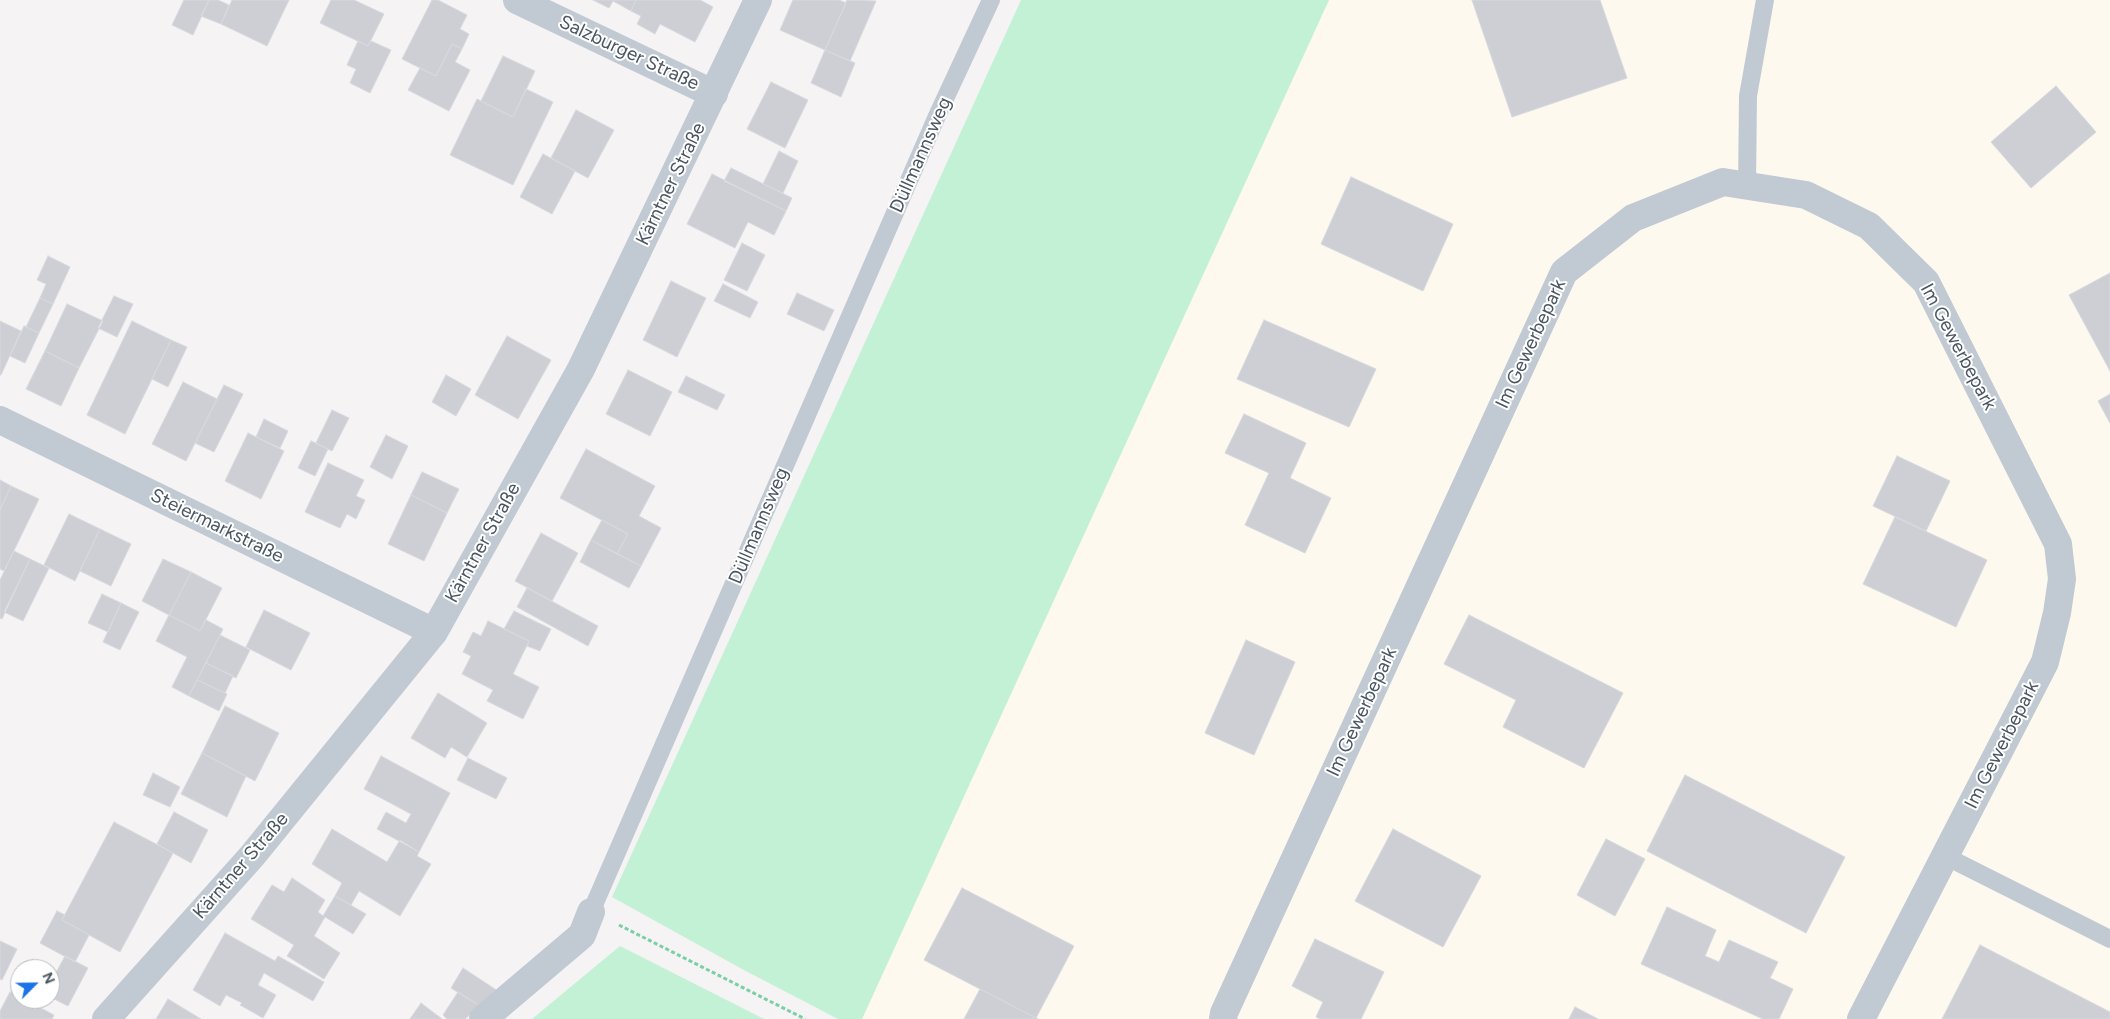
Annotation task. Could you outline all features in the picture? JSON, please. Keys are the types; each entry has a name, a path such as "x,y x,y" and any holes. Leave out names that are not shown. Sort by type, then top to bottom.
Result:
{"street":[{"name":"Salzburger Straße","path":"516,0 714,94"},
{"name":"Kärntner Straße","path":"106,1019 252,856 434,632 581,369 758,0"},
{"name":"Im Gewerbepark","path":"1223,1019 1224,1013 1564,272 1633,218 1723,182 1806,195 1869,226 1926,282 2058,544 2062,579 2057,613 2045,662 1861,1019"},
{"name":"Steiermarkstraße","path":"0,420 434,632"},
{"name":"Düllmannsweg","path":"484,1019 582,935 591,912"}],"lane":[{"name":"Düllmannsweg","path":"591,912 937,116 991,0"},
{"path":"1747,186 1748,96 1765,0"},
{"path":"1945,856 2110,939"}],"path":[{"path":"591,912 805,1019"}],"shaded area":[{"path":"1329,0 2110,0 2110,1019 862,1019"}],"green space":[{"path":"1021,0 1329,0 862,1019 838,1019 742,969 612,897"},
{"path":"620,946 764,1019 532,1019"}],"building":[{"path":"184,0 209,0 193,35 172,25"},
{"path":"209,0 218,0 229,5 221,24 201,16"},
{"path":"232,0 289,0 267,46 221,24"},
{"path":"331,0 354,0 384,14 368,46 320,23"},
{"path":"432,0 438,0 467,15 460,29 469,34 462,49 452,44 436,76 402,59"},
{"path":"593,0 636,0 631,11 613,1 609,8"},
{"path":"636,0 700,0 713,7 695,42 660,24 655,34 637,24 641,16 631,11"},
{"path":"793,0 839,0 846,3 825,50 780,30"},
{"path":"847,0 876,1 850,61 825,50"},
{"path":"1472,0 1600,0 1627,78 1512,117"},
{"path":"358,41 368,46 371,41 391,50 370,93 350,83 356,69 347,65"},
{"path":"452,44 462,49 455,62 470,70 449,111 408,90 420,68 436,76"},
{"path":"825,50 855,63 841,97 811,83"},
{"path":"503,56 535,71 513,117 481,101"},
{"path":"771,82 808,100 785,148 747,129"},
{"path":"2056,86 2096,132 2031,188 1991,142"},
{"path":"526,89 553,102 513,185 450,155 477,99 513,117"},
{"path":"576,110 614,130 588,178 551,158"},
{"path":"779,151 798,161 783,193 763,184"},
{"path":"543,154 575,171 552,214 520,197"},
{"path":"731,168 792,198 786,211 724,181"},
{"path":"712,174 786,211 774,235 748,222 735,248 687,224"},
{"path":"1351,177 1453,224 1423,291 1321,244"},
{"path":"742,243 765,255 747,291 724,280"},
{"path":"48,256 70,267 53,304 40,298 46,284 37,280"},
{"path":"2110,273 2110,371 2069,295"},
{"path":"671,281 706,298 677,357 643,340"},
{"path":"723,284 758,302 750,318 714,301"},
{"path":"797,293 834,310 824,331 787,314"},
{"path":"114,296 133,304 117,337 98,328"},
{"path":"40,298 53,304 39,333 26,327"},
{"path":"67,304 103,321 79,368 45,351"},
{"path":"1264,320 1376,369 1349,427 1237,379"},
{"path":"0,321 21,331 1,375 0,375"},
{"path":"132,321 171,340 125,434 87,415"},
{"path":"24,326 39,333 25,363 10,356"},
{"path":"507,336 551,360 518,419 475,395"},
{"path":"171,340 187,347 168,387 152,379"},
{"path":"45,351 79,368 61,406 26,389"},
{"path":"628,370 672,392 650,436 606,414"},
{"path":"446,375 471,389 456,416 432,402"},
{"path":"686,376 725,395 717,410 678,392"},
{"path":"183,382 217,399 186,461 152,444"},
{"path":"224,385 243,394 214,452 195,443"},
{"path":"2110,394 2110,423 2098,401"},
{"path":"332,410 349,418 332,451 316,443"},
{"path":"1244,414 1306,443 1290,478 1331,498 1305,553 1245,525 1269,473 1225,453"},
{"path":"264,419 288,431 280,448 256,437"},
{"path":"248,433 284,451 261,499 225,481"},
{"path":"386,435 408,446 392,479 370,467"},
{"path":"311,441 328,449 315,476 298,468"},
{"path":"586,449 655,486 639,516 661,528 641,566 617,554 628,534 560,498"},
{"path":"1897,456 1950,481 1926,531 1873,506"},
{"path":"328,463 364,480 356,496 365,500 356,519 347,514 340,528 305,512"},
{"path":"422,472 459,489 447,513 411,495"},
{"path":"0,480 11,486 0,510"},
{"path":"11,486 39,499 4,571 0,569 0,510"},
{"path":"411,495 447,513 424,561 388,544"},
{"path":"69,514 100,529 75,581 44,565"},
{"path":"1895,517 1987,560 1956,627 1863,584"},
{"path":"602,520 628,534 617,554 591,540"},
{"path":"100,529 131,544 111,586 80,571"},
{"path":"541,533 578,553 552,601 515,581"},
{"path":"591,540 641,566 629,588 580,562"},
{"path":"14,551 30,559 2,619 0,618 0,580"},
{"path":"30,559 49,568 23,621 4,612"},
{"path":"163,559 191,572 169,615 142,601"},
{"path":"191,572 222,588 200,631 169,615"},
{"path":"527,588 598,626 588,646 517,607"},
{"path":"102,594 121,603 108,632 88,623"},
{"path":"121,603 139,612 120,650 103,642"},
{"path":"264,610 310,633 291,670 246,647"},
{"path":"514,611 551,629 540,651 527,646 529,641 504,629"},
{"path":"169,615 200,631 206,620 223,629 189,696 172,687 187,657 156,641"},
{"path":"1469,615 1623,693 1584,768 1503,727 1516,700 1444,664"},
{"path":"488,621 529,641 513,674 539,687 523,719 487,701 493,690 462,674 471,656 463,652 473,632 481,636"},
{"path":"220,635 250,650 236,678 206,663"},
{"path":"1246,640 1295,662 1254,755 1205,733"},
{"path":"206,663 233,676 225,693 197,680"},
{"path":"197,680 227,694 219,711 189,696"},
{"path":"438,693 487,723 467,757 451,747 445,758 411,738"},
{"path":"225,706 279,733 255,781 202,753"},
{"path":"202,753 246,776 227,817 181,794"},
{"path":"381,756 450,793 419,852 377,829 386,812 406,823 411,814 364,789"},
{"path":"468,758 507,778 496,799 457,780"},
{"path":"153,773 180,787 170,807 143,795"},
{"path":"1685,775 1845,857 1806,933 1647,851"},
{"path":"174,812 208,830 191,863 157,844"},
{"path":"114,822 173,853 120,952 62,920"},
{"path":"332,829 387,862 400,840 419,852 417,856 431,864 400,916 359,891 351,905 335,896 342,883 312,864"},
{"path":"1393,829 1481,876 1443,947 1355,901"},
{"path":"1606,839 1645,859 1615,916 1577,895"},
{"path":"292,878 325,900 318,912 323,916 335,896 366,914 353,934 325,917 314,936 340,953 324,979 287,956 294,945 251,919 272,885 284,892"},
{"path":"962,888 1074,946 1036,1018 924,960"},
{"path":"1667,907 1716,930 1705,956 1719,962 1729,940 1778,962 1770,978 1793,989 1779,1019 1763,1019 1641,964"},
{"path":"57,911 65,915 62,920 89,935 75,962 40,943"},
{"path":"225,933 275,961 278,956 324,982 313,1001 264,973 258,985 276,995 263,1018 240,1005 242,1003 226,995 220,1006 193,990"},
{"path":"1315,939 1384,972 1361,1019 1320,1019 1316,1017 1323,1002 1292,986"},
{"path":"0,941 17,949 12,959 10,959 10,963 2,980 0,979"},
{"path":"1980,945 2110,1012 2110,1019 1942,1019"},
{"path":"65,956 88,968 68,1006 60,1002 60,965"},
{"path":"463,968 498,991 480,1006 451,988"},
{"path":"980,989 1036,1018 1038,1019 964,1019"},
{"path":"10,992 10,1009 43,1009 54,1015 52,1019 0,1019 0,1011"},
{"path":"458,992 480,1006 465,1019 447,1019 443,1015"},
{"path":"168,999 201,1019 156,1019"},
{"path":"421,1003 442,1019 410,1019"},
{"path":"1575,1007 1598,1019 1569,1019"}]}
